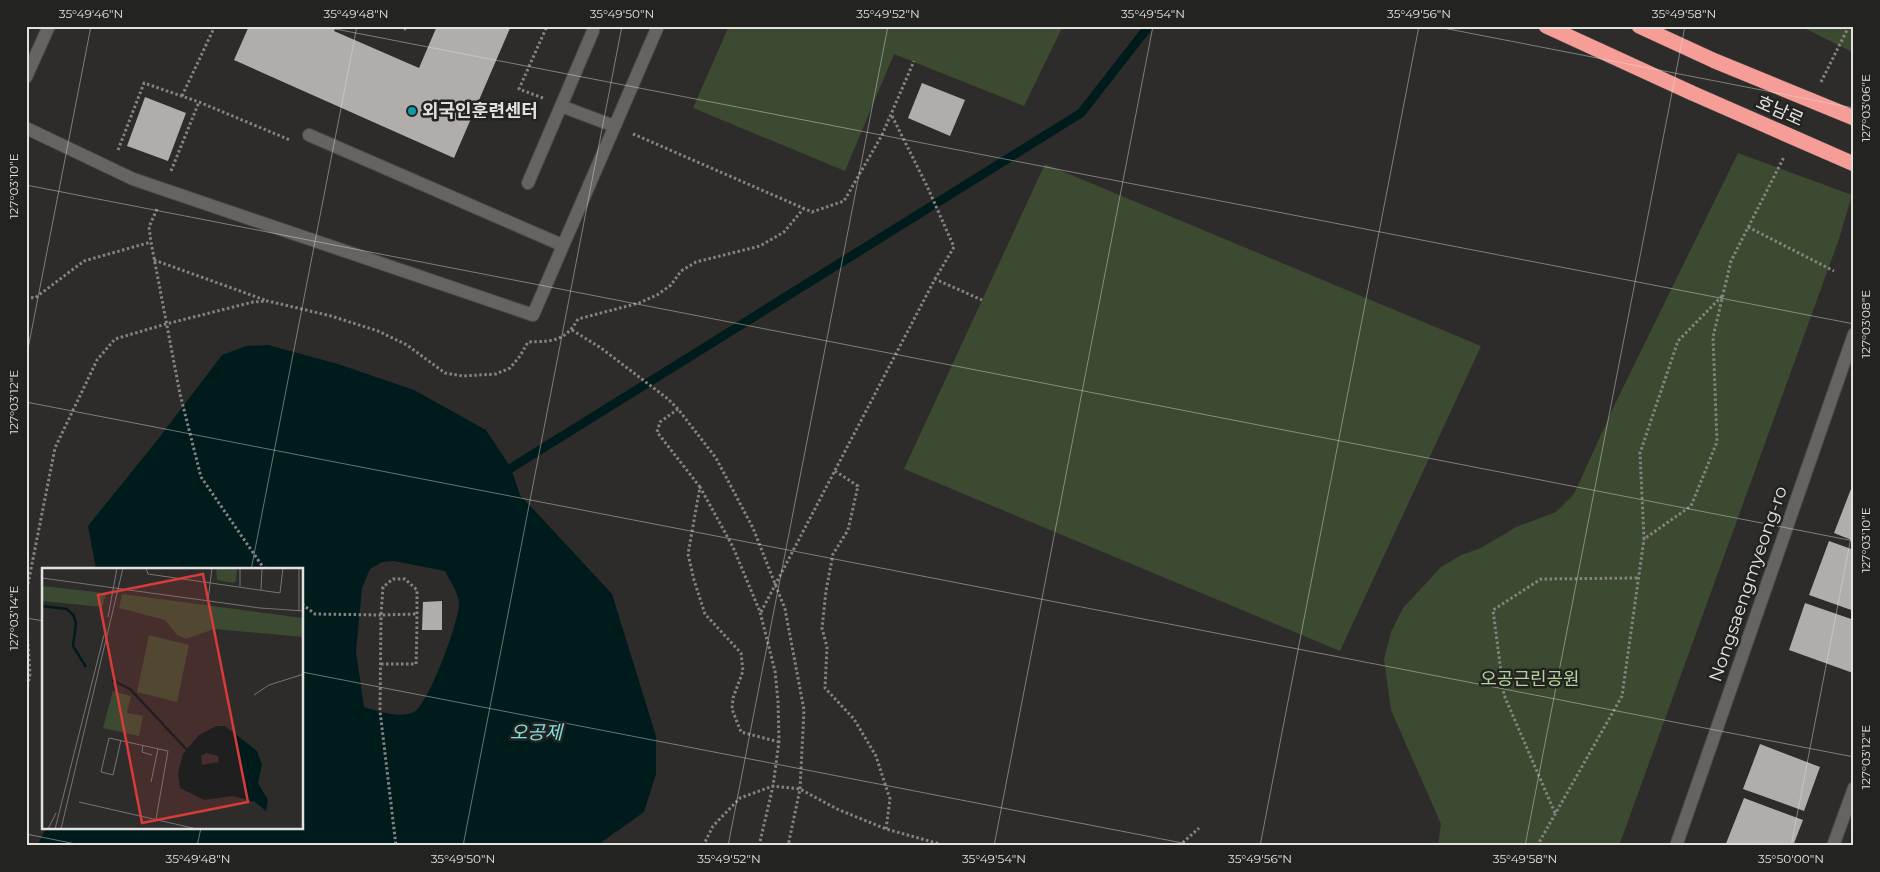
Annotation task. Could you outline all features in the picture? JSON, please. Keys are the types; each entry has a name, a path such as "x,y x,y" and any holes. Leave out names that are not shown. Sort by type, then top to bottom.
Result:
{"highway":[{"name":"호남로","path":"1546,26 1854,164"},
{"name":"호남로","path":"1639,26 1715,61 1854,118"}],"street":[{"path":"26,77 49,26"},
{"path":"26,128 133,179 533,315 658,26"},
{"path":"528,183 593,31"},
{"path":"561,106 614,126"},
{"path":"309,135 562,246"},
{"name":"Nongsaengmyeong-ro","path":"1676,846 1854,334"},
{"path":"1833,846 1854,788"}],"path":[{"path":"182,96 215,26"},
{"path":"400,26 405,28 406,26"},
{"path":"546,99 519,89 547,26"},
{"path":"1818,87 1849,26"},
{"path":"614,126 812,212 844,201 891,115 914,61"},
{"path":"117,150 144,82 199,102 171,171"},
{"path":"760,612 935,279 954,247 891,115"},
{"path":"1644,539 1691,506 1717,442 1713,337 1722,296 1731,261 1788,148"},
{"path":"154,260 268,301 331,316 378,331 407,345 445,373 463,376 496,374 510,368 528,342 557,340 572,330 578,319 639,303 657,295 671,285 681,271 696,262 760,246 784,232 804,208"},
{"path":"157,209 149,227 151,242 180,394 201,478 263,568"},
{"path":"1748,227 1834,271"},
{"path":"26,297 34,298 84,261 151,242"},
{"path":"935,279 982,300"},
{"path":"1537,846 1622,696 1644,539 1640,453 1678,341 1722,296"},
{"path":"26,594 55,448 97,360 115,339 253,302 268,301"},
{"path":"572,330 601,348 668,399 678,409 716,458 753,528 784,609 804,710 800,789 788,846"},
{"path":"678,409 660,422 657,432 700,487 733,547 760,612 775,671 779,742 773,786 759,846"},
{"path":"835,471 858,486 848,530 833,554 826,591 822,628 827,647 825,688 854,719 876,756 890,799 886,829"},
{"path":"700,487 688,554 694,580 706,614 740,653 743,671 733,698 732,709 741,732 779,742"},
{"path":"1555,813 1504,695 1493,610 1541,579 1638,578"},
{"path":"381,664 416,664 417,590 405,579 393,579 383,587 381,615 380,711 396,846"},
{"path":"304,606 315,614 417,614"},
{"path":"26,614 30,674 26,693"},
{"path":"703,846 712,826 740,798 773,786 800,789 837,809 886,829 947,846"},
{"path":"1178,846 1199,828"}],"green space":[{"path":"729,26 1063,26 1024,106 894,54 845,171 693,108"},
{"path":"1800,26 1854,26 1854,53"},
{"name":"오공근린공원","path":"1738,153 1852,195 1839,239 1619,846 1438,846 1441,824 1391,710 1384,659 1391,632 1403,608 1441,567 1461,555 1481,548 1516,527 1556,512 1574,494 1614,406"},
{"path":"1045,164 1481,346 1340,651 904,469"}],"water":[{"name":"오공제","path":"268,345 338,364 414,390 486,430 511,468 520,495 612,594 656,736 656,774 644,812 596,846 37,846 45,830 304,830 304,568 96,568 88,526 159,438 222,355 246,346","holes":["394,561 445,571 459,603 458,612 449,643 435,679 420,706 414,712 402,715 389,714 364,707 356,652 362,588 370,569 382,562"]}],"building":[{"name":"외국인훈련센터","path":"249,26 336,26 334,31 419,68 437,26 511,26 454,158 234,60"},
{"path":"922,83 965,100 950,136 908,118"},
{"path":"145,97 186,113 168,161 127,146"},
{"path":"1851,489 1854,490 1854,541 1834,533"},
{"path":"1829,541 1854,550 1854,611 1809,595"},
{"path":"442,601 442,630 422,630 423,602"},
{"path":"1805,603 1854,620 1853,673 1789,650"},
{"path":"1760,744 1820,767 1804,811 1743,789"},
{"path":"1744,798 1803,820 1793,846 1725,846"}],"waterway":[{"path":"511,468 1081,113 1149,26"}],"place":[{"name":"외국인훈련센터","path":"412,111"}]}
